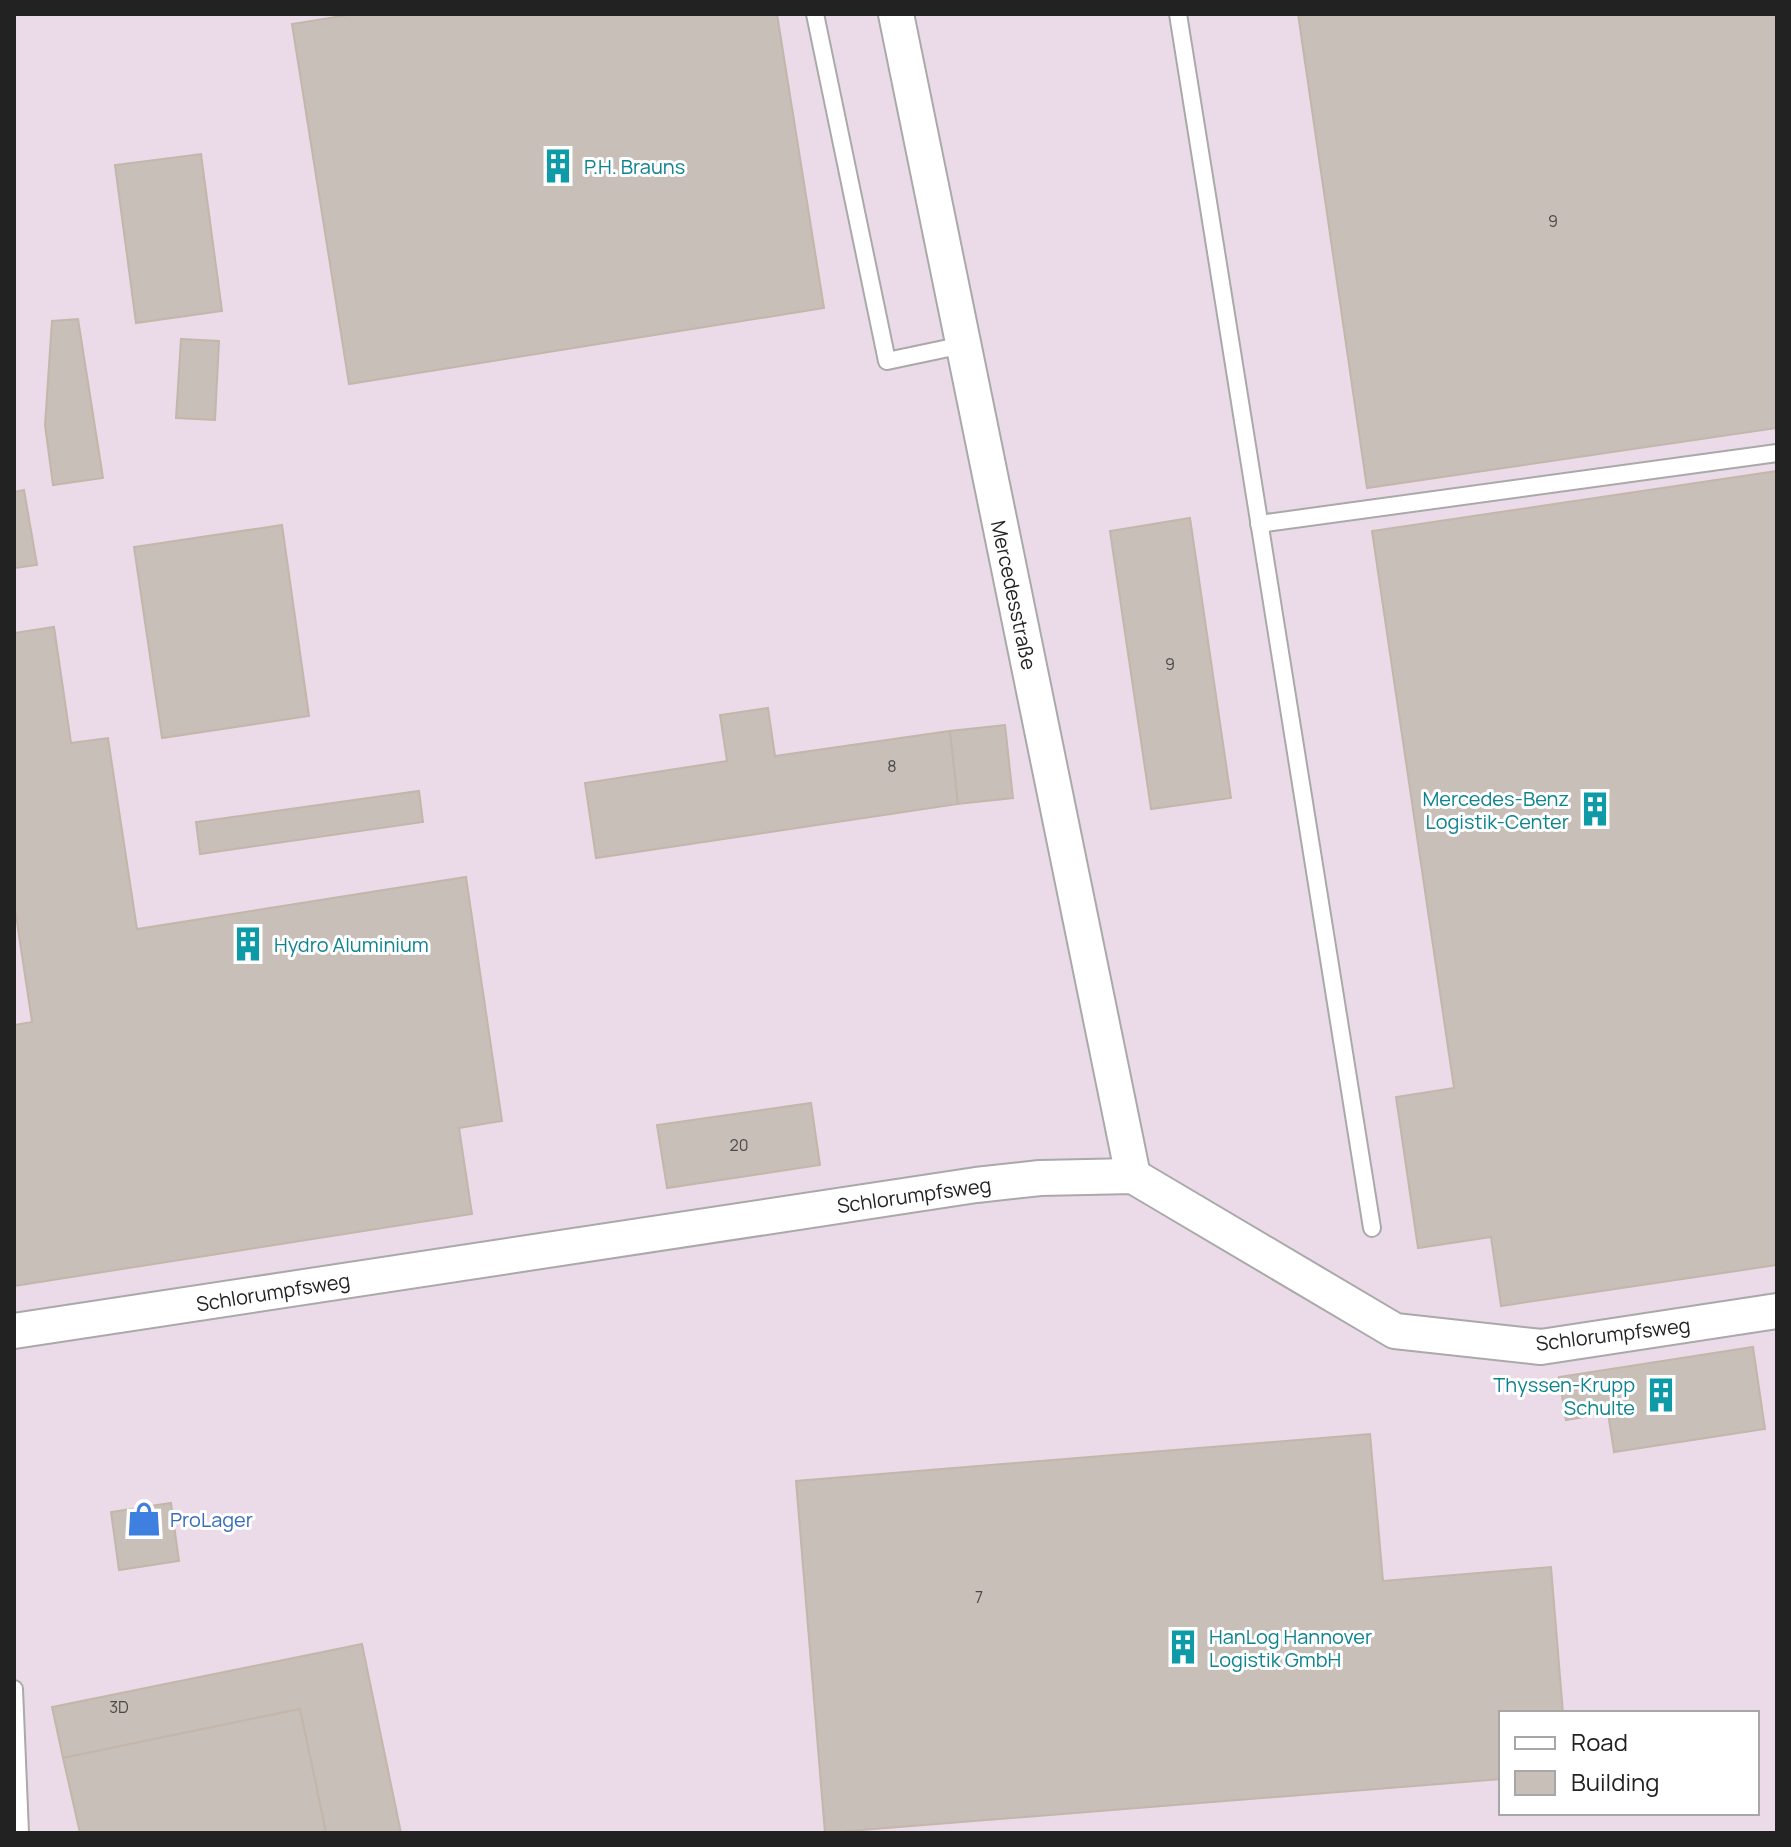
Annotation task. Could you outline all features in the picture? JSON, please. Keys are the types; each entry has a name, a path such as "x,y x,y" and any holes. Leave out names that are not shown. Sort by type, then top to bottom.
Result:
{"street":[{"name":"Mercedesstraße","path":"896,14 1133,1176"},
{"name":"Schlorumpfsweg","path":"14,1331 976,1185 1040,1178 1133,1176 1395,1331 1541,1347 1777,1311"}],"lane":[{"path":"815,14 887,361 963,345"},
{"path":"1178,14 1372,1228"},
{"path":"1259,524 1777,453"},
{"path":"14,1689 20,1833"}],"shaded area":[{"path":"14,14 1777,14 1777,1833 14,1833"}],"building":[{"name":"P.H. Brauns","path":"354,14 777,14 824,308 349,384 292,24"},
{"path":"1298,14 1777,14 1777,428 1367,488"},
{"path":"201,154 222,311 136,323 115,165"},
{"path":"78,319 103,478 53,485 45,425 52,321"},
{"path":"181,339 219,341 215,420 176,418"},
{"name":"Mercedes-Benz Logistik-Center","path":"1777,471 1777,1265 1501,1306 1491,1237 1418,1248 1396,1097 1454,1088 1372,531"},
{"path":"24,490 37,565 14,568 14,492"},
{"path":"1190,518 1231,798 1151,809 1110,531"},
{"path":"282,525 309,716 162,738 134,547"},
{"name":"Hydro Aluminium","path":"54,627 71,743 108,738 137,929 466,877 502,1121 459,1128 472,1214 14,1286 14,1025 32,1022 14,902 14,633"},
{"path":"768,708 775,756 950,731 958,804 596,858 585,783 727,761 720,715"},
{"path":"1005,725 1013,798 958,804 950,731"},
{"path":"419,791 423,822 200,854 196,822"},
{"path":"811,1103 820,1165 667,1188 657,1125"},
{"name":"Thyssen-Krupp Schulte","path":"1753,1347 1765,1429 1614,1452 1608,1413 1566,1420 1559,1377"},
{"name":"HanLog Hannover Logistik GmbH","path":"1370,1434 1383,1581 1551,1567 1563,1711 1499,1711 1499,1779 825,1833 796,1481"},
{"path":"171,1503 179,1561 119,1570 111,1512"},
{"path":"362,1644 401,1833 326,1833 300,1709 63,1758 52,1707"},
{"path":"300,1709 326,1833 80,1833 63,1758"}],"place":[{"name":"P.H. Brauns","path":"558,166"},
{"name":"Mercedes-Benz Logistik-Center","path":"1595,809"},
{"name":"Hydro Aluminium","path":"248,944"},
{"name":"Thyssen-Krupp Schulte","path":"1661,1395"},
{"name":"ProLager","path":"144,1519"},
{"name":"HanLog Hannover Logistik GmbH","path":"1183,1647"}]}
